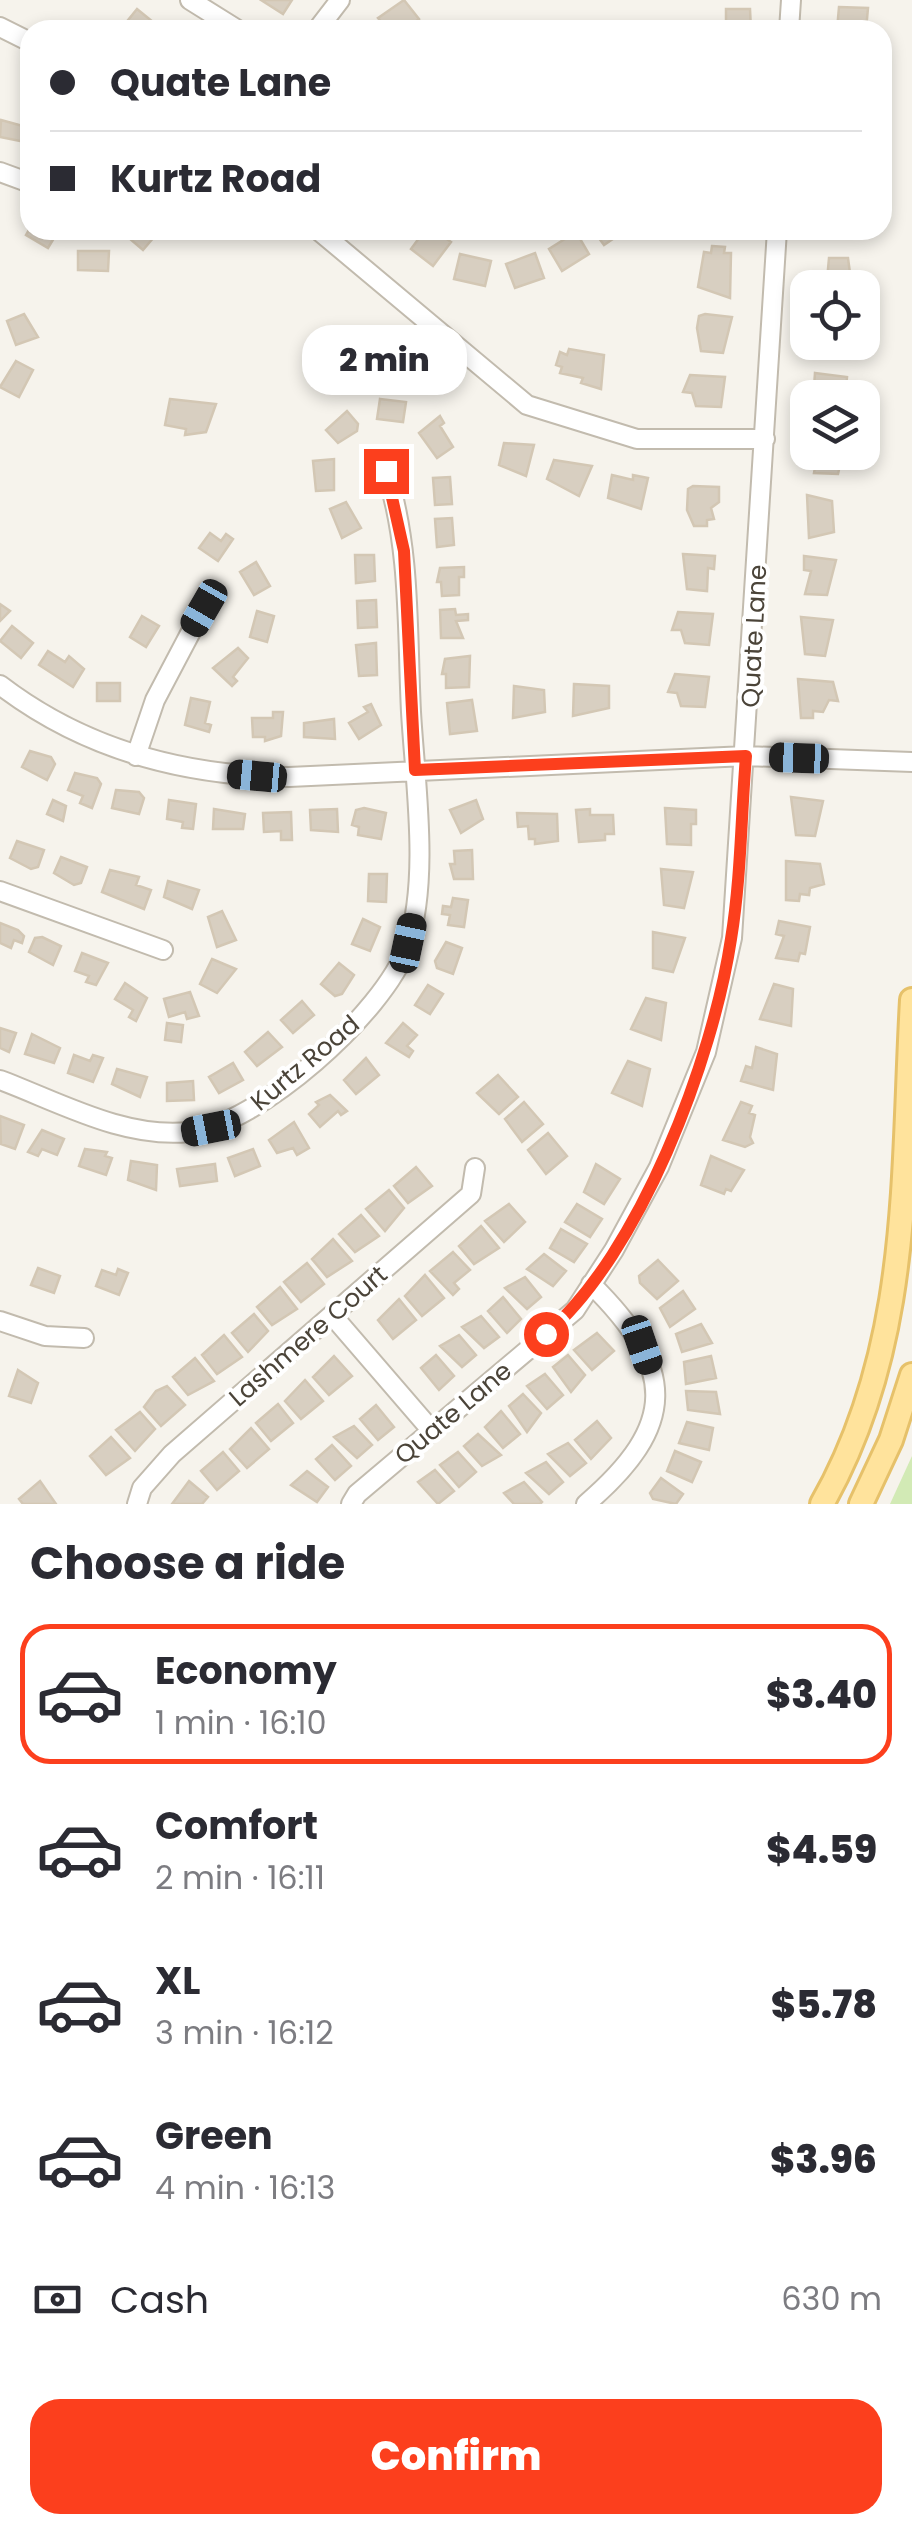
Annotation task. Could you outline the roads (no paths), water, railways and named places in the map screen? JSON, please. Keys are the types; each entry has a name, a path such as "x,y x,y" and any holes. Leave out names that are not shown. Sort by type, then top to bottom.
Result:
{"main road":[{"path":"822,1504 868,1406 890,1324 912,1000"},
{"path":"861,1504 891,1440 912,1375"}],"street":[{"path":"190,0 222,20"},
{"path":"325,20 340,0"},
{"path":"330,240 527,405 637,439 766,439"},
{"name":"Quate Lane","path":"352,1504 575,1310 659,1167 706,1052 732,938 776,240"},
{"name":"Kurtz Road","path":"0,1080 145,1131 211,1128 252,1110 350,1029 401,963 413,922 415,770 404,551 386,471"},
{"path":"136,756 154,700 204,608"},
{"path":"0,685 71,729 136,756 193,770 257,776 746,756 912,762"},
{"path":"0,891 163,950"},
{"name":"Lashmere Court","path":"137,1504 142,1488 172,1454 471,1194 475,1168"},
{"path":"586,1504 631,1462 648,1438 657,1407 642,1345 626,1318 592,1284"},
{"path":"332,1315 432,1431"},
{"path":"0,1322 45,1336 84,1338"}]}
